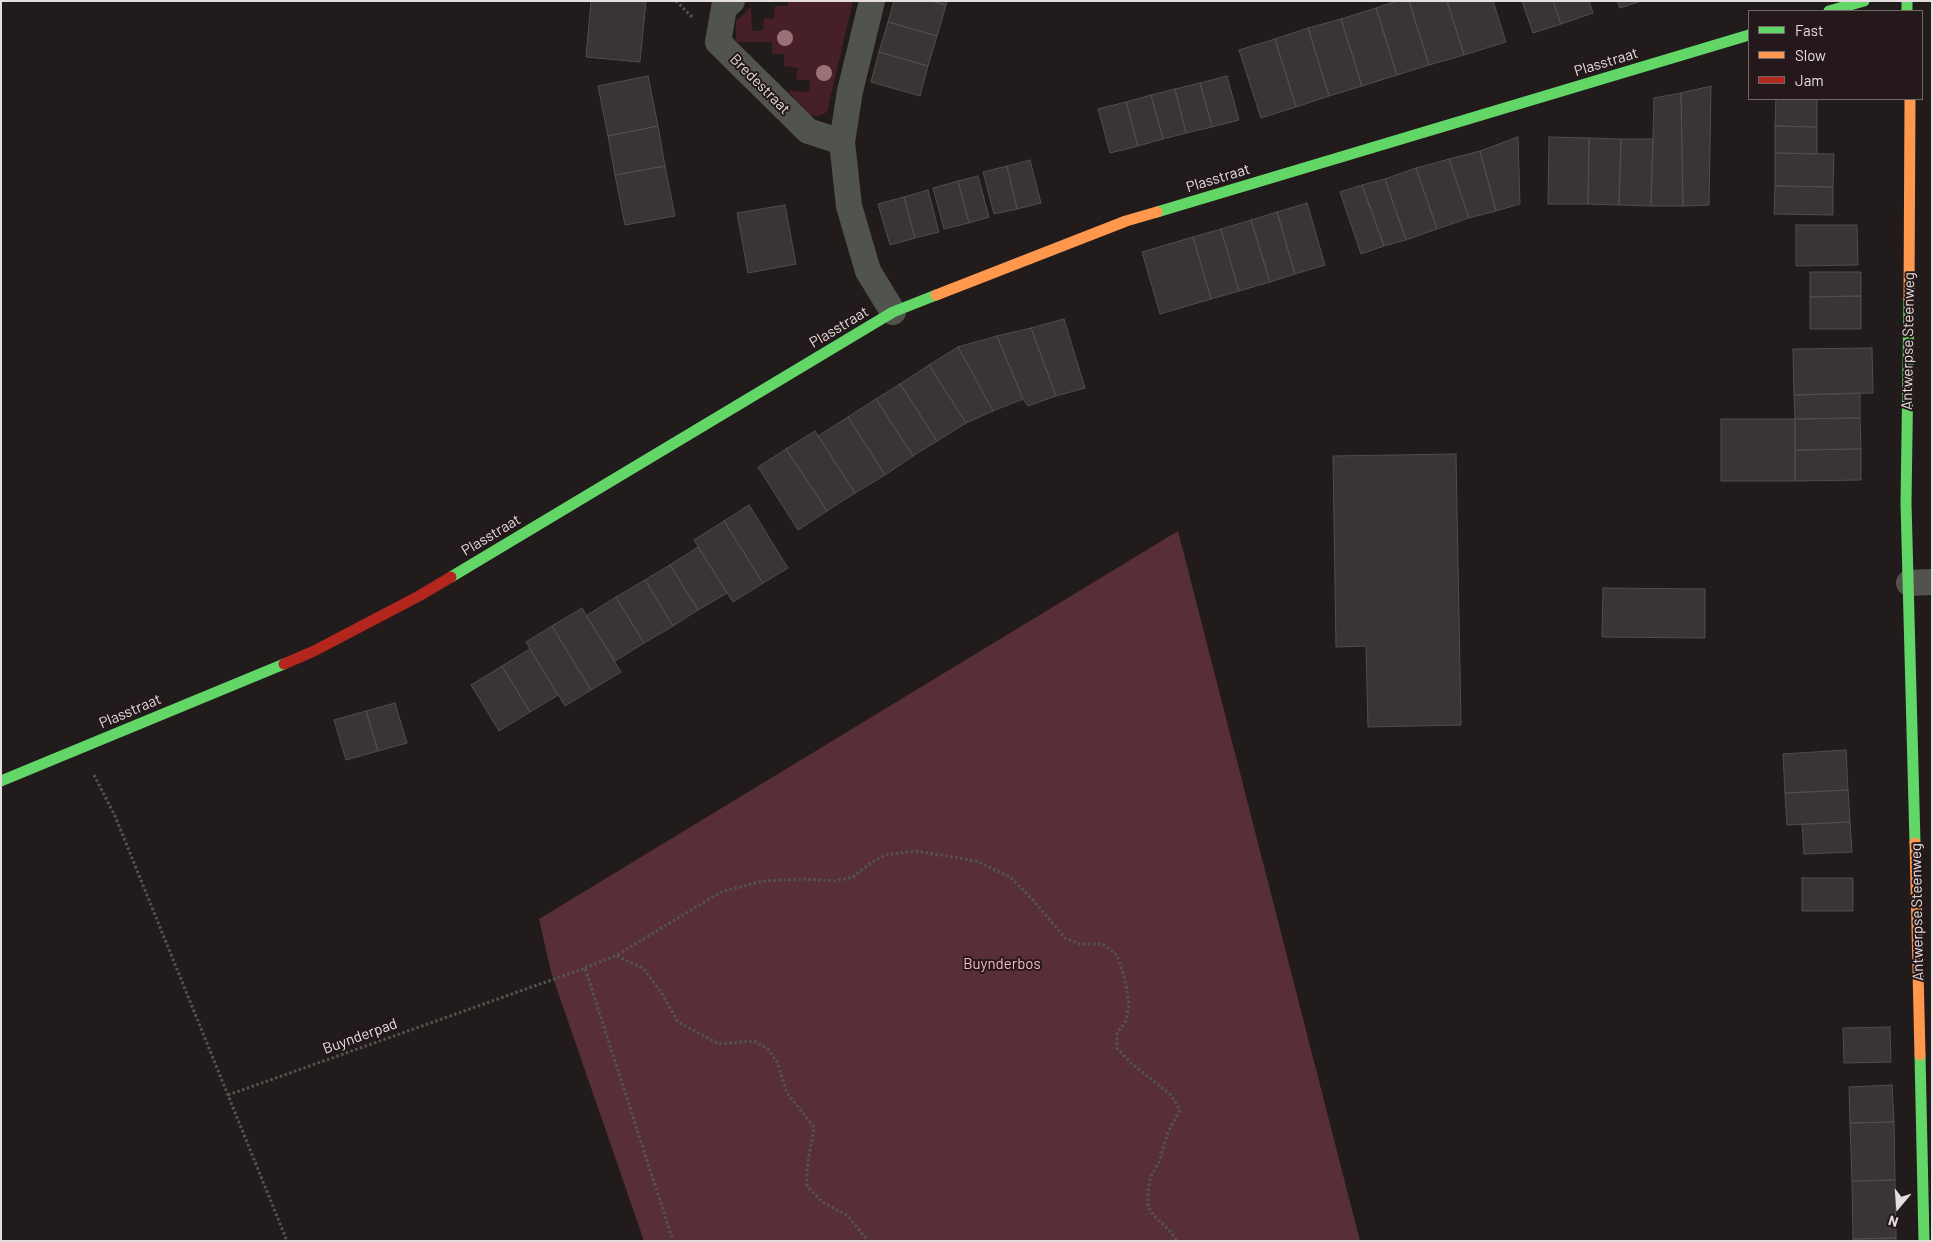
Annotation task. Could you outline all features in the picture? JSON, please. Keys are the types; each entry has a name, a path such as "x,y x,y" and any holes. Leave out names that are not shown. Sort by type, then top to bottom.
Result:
{"street":[{"name":"Bredestraat","path":"732,1 724,8 718,42 808,131 842,142"},
{"path":"872,1 850,92 842,142 849,206 868,271 893,312"},
{"path":"1832,10 1864,1"},
{"name":"Plasstraat","path":"1,781 314,651 419,596 893,312 1126,221 1748,35"},
{"name":"Antwerpse Steenweg","path":"1910,100 1906,503 1920,582 1924,1241"}],"path":[{"path":"79,748 115,816 286,1241"},
{"name":"Buynderpad","path":"228,1095 617,955 721,892 763,881 803,879 835,881 853,878 869,864 885,855 916,851 947,855 976,861 1010,877 1033,900 1065,938 1080,944 1102,944 1117,955 1124,974 1129,1004 1126,1020 1117,1033 1117,1048 1131,1063 1172,1095 1180,1110 1168,1132 1159,1162 1151,1176 1148,1192 1148,1207 1177,1241"},
{"path":"617,955 643,968 662,994 678,1022 719,1044 754,1041 768,1049 777,1062 788,1093 814,1127 806,1168 807,1186 821,1201 848,1216 868,1241"},
{"path":"584,968 673,1241"}],"shaded area":[{"path":"788,1 853,1 827,112 819,116 810,115 788,91 809,92 810,80 796,80 798,68 784,66 784,54 772,54 772,42 736,42 736,21 751,7 752,31 763,30 764,18 774,19 775,6 788,6"}],"green space":[{"name":"Buynderbos","path":"1178,531 1360,1241 644,1241 551,972 539,919"}],"building":[{"path":"591,1 646,1 640,62 586,57"},
{"path":"894,1 931,1 946,5 937,36 888,22"},
{"path":"931,1 947,1 946,5"},
{"path":"1397,1 1409,1 1429,65 1397,75 1376,8"},
{"path":"1409,1 1447,1 1464,55 1429,65"},
{"path":"1447,1 1493,1 1506,42 1464,55"},
{"path":"1522,1 1553,1 1561,24 1533,33"},
{"path":"1553,1 1589,1 1593,13 1561,24"},
{"path":"1617,1 1641,1 1620,8"},
{"path":"1376,8 1397,75 1362,86 1341,19"},
{"path":"1341,19 1362,86 1329,96 1308,28"},
{"path":"888,22 937,36 928,66 879,52"},
{"path":"1308,28 1329,96 1296,107 1275,39"},
{"path":"1275,39 1296,107 1261,118 1239,50"},
{"path":"879,52 928,66 920,96 871,82"},
{"path":"648,76 658,126 608,136 598,86"},
{"path":"1227,76 1239,120 1212,127 1200,83"},
{"path":"1200,83 1212,127 1186,133 1175,89"},
{"path":"1711,86 1709,205 1683,206 1681,93"},
{"path":"1175,89 1186,133 1163,139 1151,95"},
{"path":"1681,93 1683,206 1651,206 1654,98"},
{"path":"1151,95 1163,139 1138,146 1126,102"},
{"path":"1776,100 1817,100 1817,127 1775,126"},
{"path":"1126,102 1138,146 1110,153 1098,109"},
{"path":"658,126 665,166 615,175 608,136"},
{"path":"1775,126 1817,127 1817,154 1775,153"},
{"path":"1518,137 1520,204 1496,211 1480,151"},
{"path":"1549,137 1589,138 1588,204 1548,204"},
{"path":"1589,138 1621,139 1619,205 1588,204"},
{"path":"1621,139 1653,139 1651,206 1619,205"},
{"path":"1480,151 1496,211 1469,218 1449,159"},
{"path":"1775,153 1834,154 1833,187 1775,186"},
{"path":"1449,159 1469,218 1437,229 1416,168"},
{"path":"1030,160 1041,203 1017,209 1007,166"},
{"path":"665,166 675,216 625,225 615,175"},
{"path":"1007,166 1017,209 994,214 983,172"},
{"path":"1416,168 1437,229 1406,240 1385,179"},
{"path":"978,176 989,217 969,223 958,181"},
{"path":"1385,179 1406,240 1384,246 1362,185"},
{"path":"958,181 969,223 944,229 933,188"},
{"path":"1362,185 1384,246 1361,254 1340,192"},
{"path":"1775,186 1833,187 1833,215 1774,214"},
{"path":"928,190 939,232 915,238 904,197"},
{"path":"904,197 915,238 890,245 878,204"},
{"path":"1307,203 1325,265 1295,274 1277,212"},
{"path":"785,205 796,264 748,273 737,213"},
{"path":"1277,212 1295,274 1270,282 1251,220"},
{"path":"1251,220 1270,282 1239,291 1221,229"},
{"path":"1796,225 1857,225 1858,265 1796,266"},
{"path":"1221,229 1239,291 1211,299 1193,237"},
{"path":"1193,237 1211,299 1160,314 1142,252"},
{"path":"1810,272 1861,272 1861,296 1810,297"},
{"path":"1861,296 1861,329 1810,329 1810,297"},
{"path":"1064,319 1085,388 1056,396 1031,328"},
{"path":"1031,328 1056,396 1028,406 1023,399 997,336"},
{"path":"997,336 1023,399 993,411 958,347"},
{"path":"958,347 993,411 966,423 929,365"},
{"path":"1872,348 1873,393 1794,395 1793,349"},
{"path":"929,365 966,423 937,441 900,384"},
{"path":"900,384 937,441 913,456 876,399"},
{"path":"1860,393 1860,418 1795,419 1794,395"},
{"path":"876,399 913,456 885,475 848,417"},
{"path":"848,417 885,475 855,493 818,436"},
{"path":"1860,418 1861,449 1795,450 1795,419"},
{"path":"1721,419 1795,419 1795,481 1721,481"},
{"path":"815,431 855,493 827,511 786,449"},
{"path":"786,449 827,511 798,530 758,467"},
{"path":"1861,449 1861,480 1795,481 1795,450"},
{"path":"1456,454 1461,725 1368,727 1366,646 1336,647 1333,456"},
{"path":"749,505 788,568 763,583 724,521"},
{"path":"724,521 763,583 733,602 694,540"},
{"path":"698,547 727,593 698,610 670,565"},
{"path":"670,565 698,610 673,626 645,580"},
{"path":"645,580 673,626 644,643 616,597"},
{"path":"1603,588 1705,589 1705,638 1602,637"},
{"path":"616,597 644,643 615,661 586,616"},
{"path":"582,608 621,672 591,690 552,626"},
{"path":"552,626 591,690 565,706 526,642"},
{"path":"530,649 558,695 530,712 502,666"},
{"path":"502,666 530,712 499,731 471,685"},
{"path":"395,703 407,743 378,751 366,711"},
{"path":"366,711 378,751 346,760 334,720"},
{"path":"1846,750 1848,790 1785,793 1783,754"},
{"path":"1848,790 1850,822 1787,825 1785,793"},
{"path":"1850,822 1852,852 1804,854 1802,824"},
{"path":"1802,878 1853,878 1853,911 1802,911"},
{"path":"1890,1027 1891,1062 1844,1063 1843,1028"},
{"path":"1892,1085 1894,1122 1850,1123 1849,1087"},
{"path":"1894,1122 1895,1180 1852,1181 1850,1123"},
{"path":"1895,1180 1896,1238 1853,1239 1852,1181"},
{"path":"1896,1238 1896,1241 1853,1241 1853,1239"}],"traffic: fast":[{"path":"1832,10 1864,1"},
{"path":"1907,1 1907,10"},
{"path":"1157,212 1748,35"},
{"path":"451,577 893,312 936,295"},
{"path":"1909,299 1906,503 1915,843"},
{"path":"1,781 284,664"},
{"path":"1920,1055 1924,1241"}],"traffic: slow":[{"path":"1909,299 1910,100"},
{"path":"936,295 1126,221 1157,212"},
{"path":"1915,843 1920,1055"}],"traffic: jam":[{"path":"284,664 314,651 419,596 451,577"}]}
